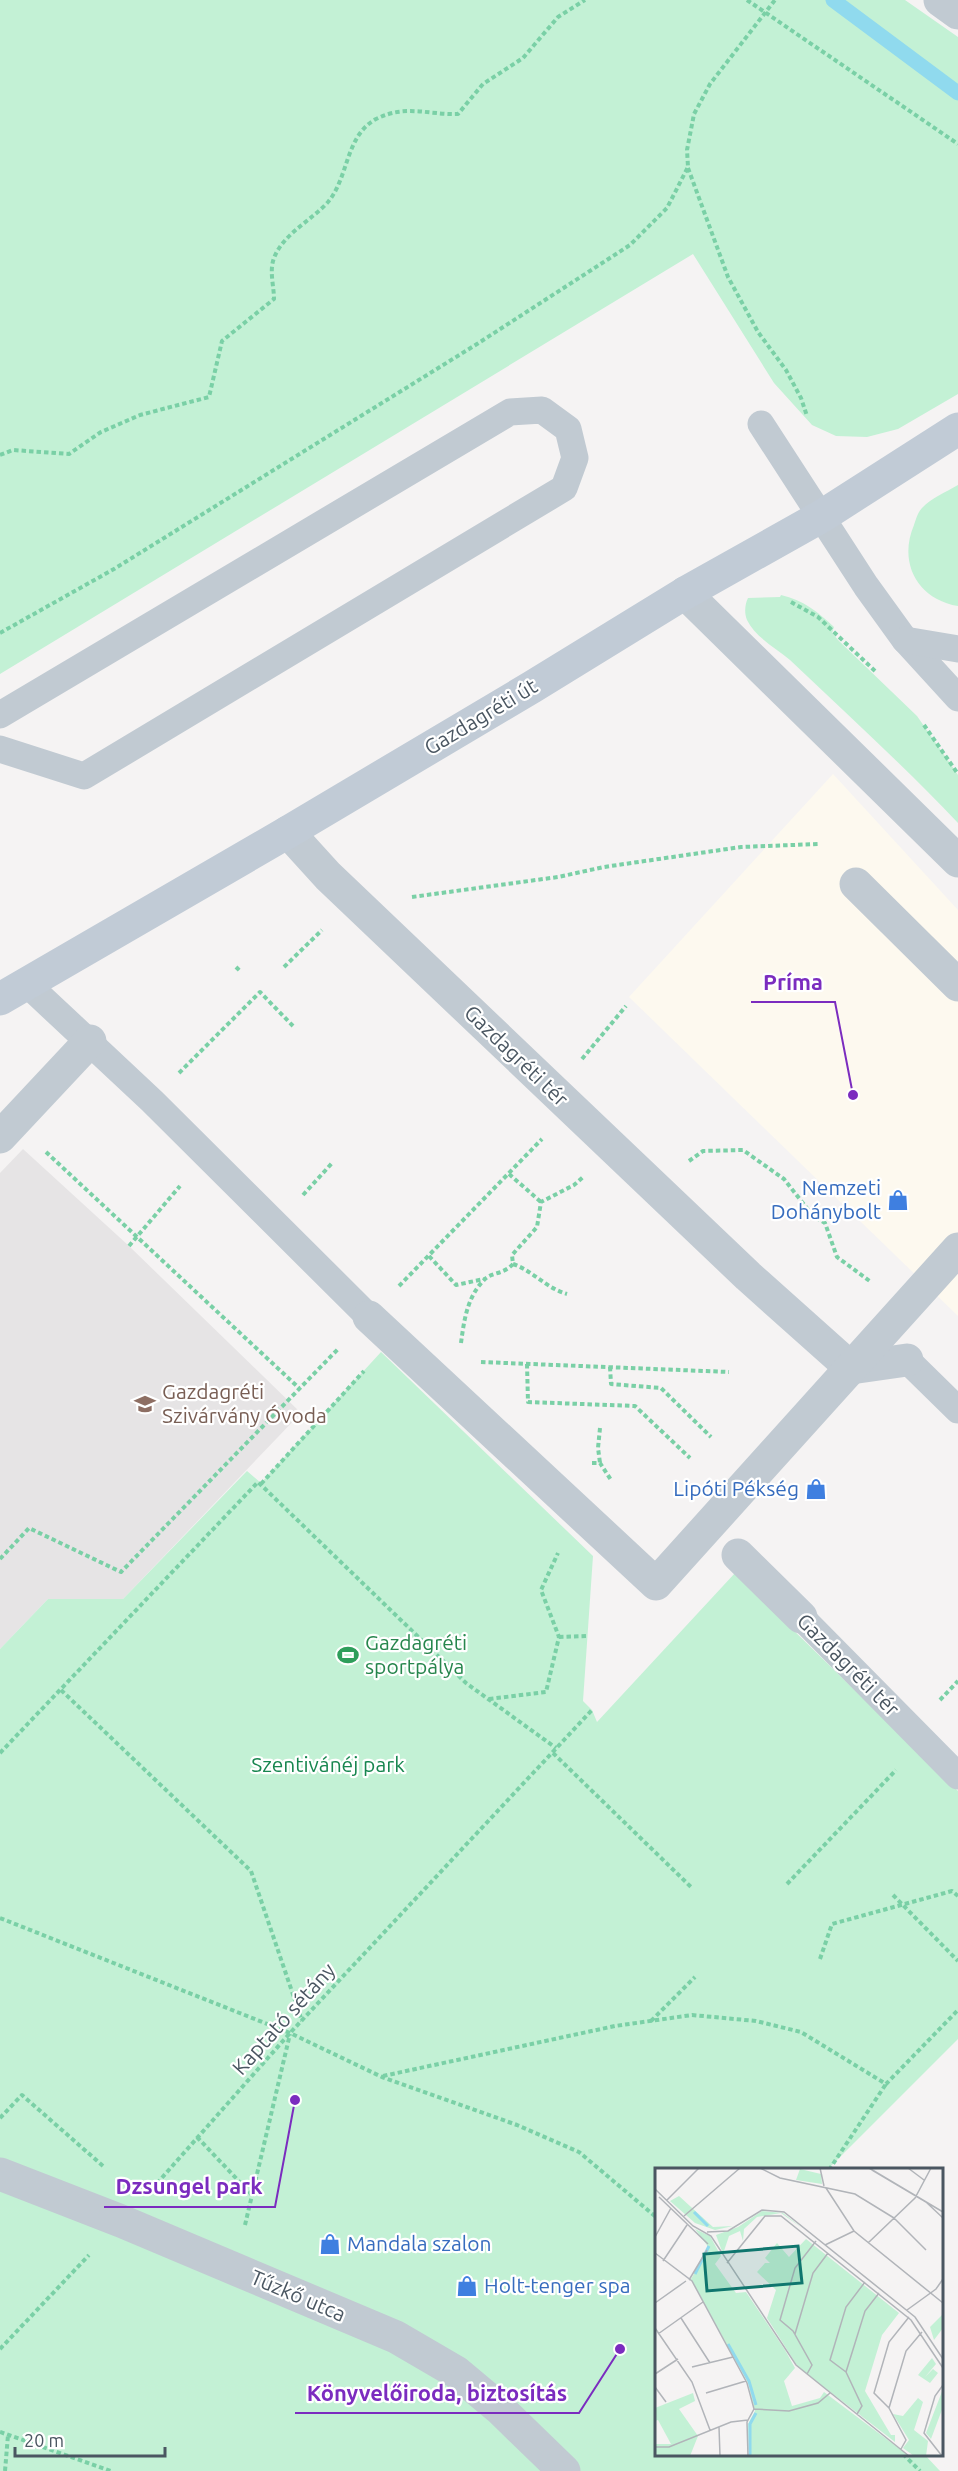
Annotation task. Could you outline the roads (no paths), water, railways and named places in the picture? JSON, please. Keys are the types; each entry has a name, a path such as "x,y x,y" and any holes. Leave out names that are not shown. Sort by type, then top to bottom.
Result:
{"street":[{"path":"940,0 958,13"},
{"name":"Gazdagréti út","path":"14,992 288,832 685,593 822,516 958,429"},
{"path":"685,593 958,861"},
{"name":"Gazdagréti tér","path":"288,832 358,905 748,1276 851,1368"},
{"path":"856,884 958,985"},
{"path":"8,1130 90,1041"},
{"path":"369,1317 656,1584 958,1249"},
{"path":"851,1368 907,1360"},
{"name":"Gazdagréti tér","path":"738,1555 801,1617"},
{"name":"Tűzkő utca","path":"0,2174 121,2221 396,2337 456,2372 499,2408 564,2471"}],"lane":[{"path":"0,715 510,412 542,410 568,429 575,458 564,488 84,776 0,749"},
{"path":"762,424 866,586 905,640 958,698"},
{"path":"905,640 958,649"},
{"path":"14,992 90,1041 369,1317"},
{"path":"907,1360 958,1410"},
{"name":"Gazdagréti tér","path":"801,1617 958,1776"}],"waterway":[{"path":"833,0 958,93"}],"place":[{"name":"Príma","path":"853,1095"},
{"name":"Nemzeti Dohánybolt","path":"898,1200"},
{"name":"Gazdagréti Szivárvány Óvoda","path":"145,1404"},
{"name":"Lipóti Pékség","path":"816,1489"},
{"name":"Gazdagréti sportpálya","path":"348,1655"},
{"name":"Dzsungel park","path":"295,2100"},
{"name":"Mandala szalon","path":"330,2244"},
{"name":"Holt-tenger spa","path":"467,2286"},
{"name":"Könyvelőiroda, biztosítás","path":"620,2349"}],"park label":[{"name":"Szentivánéj park","path":"328,1765"}]}
